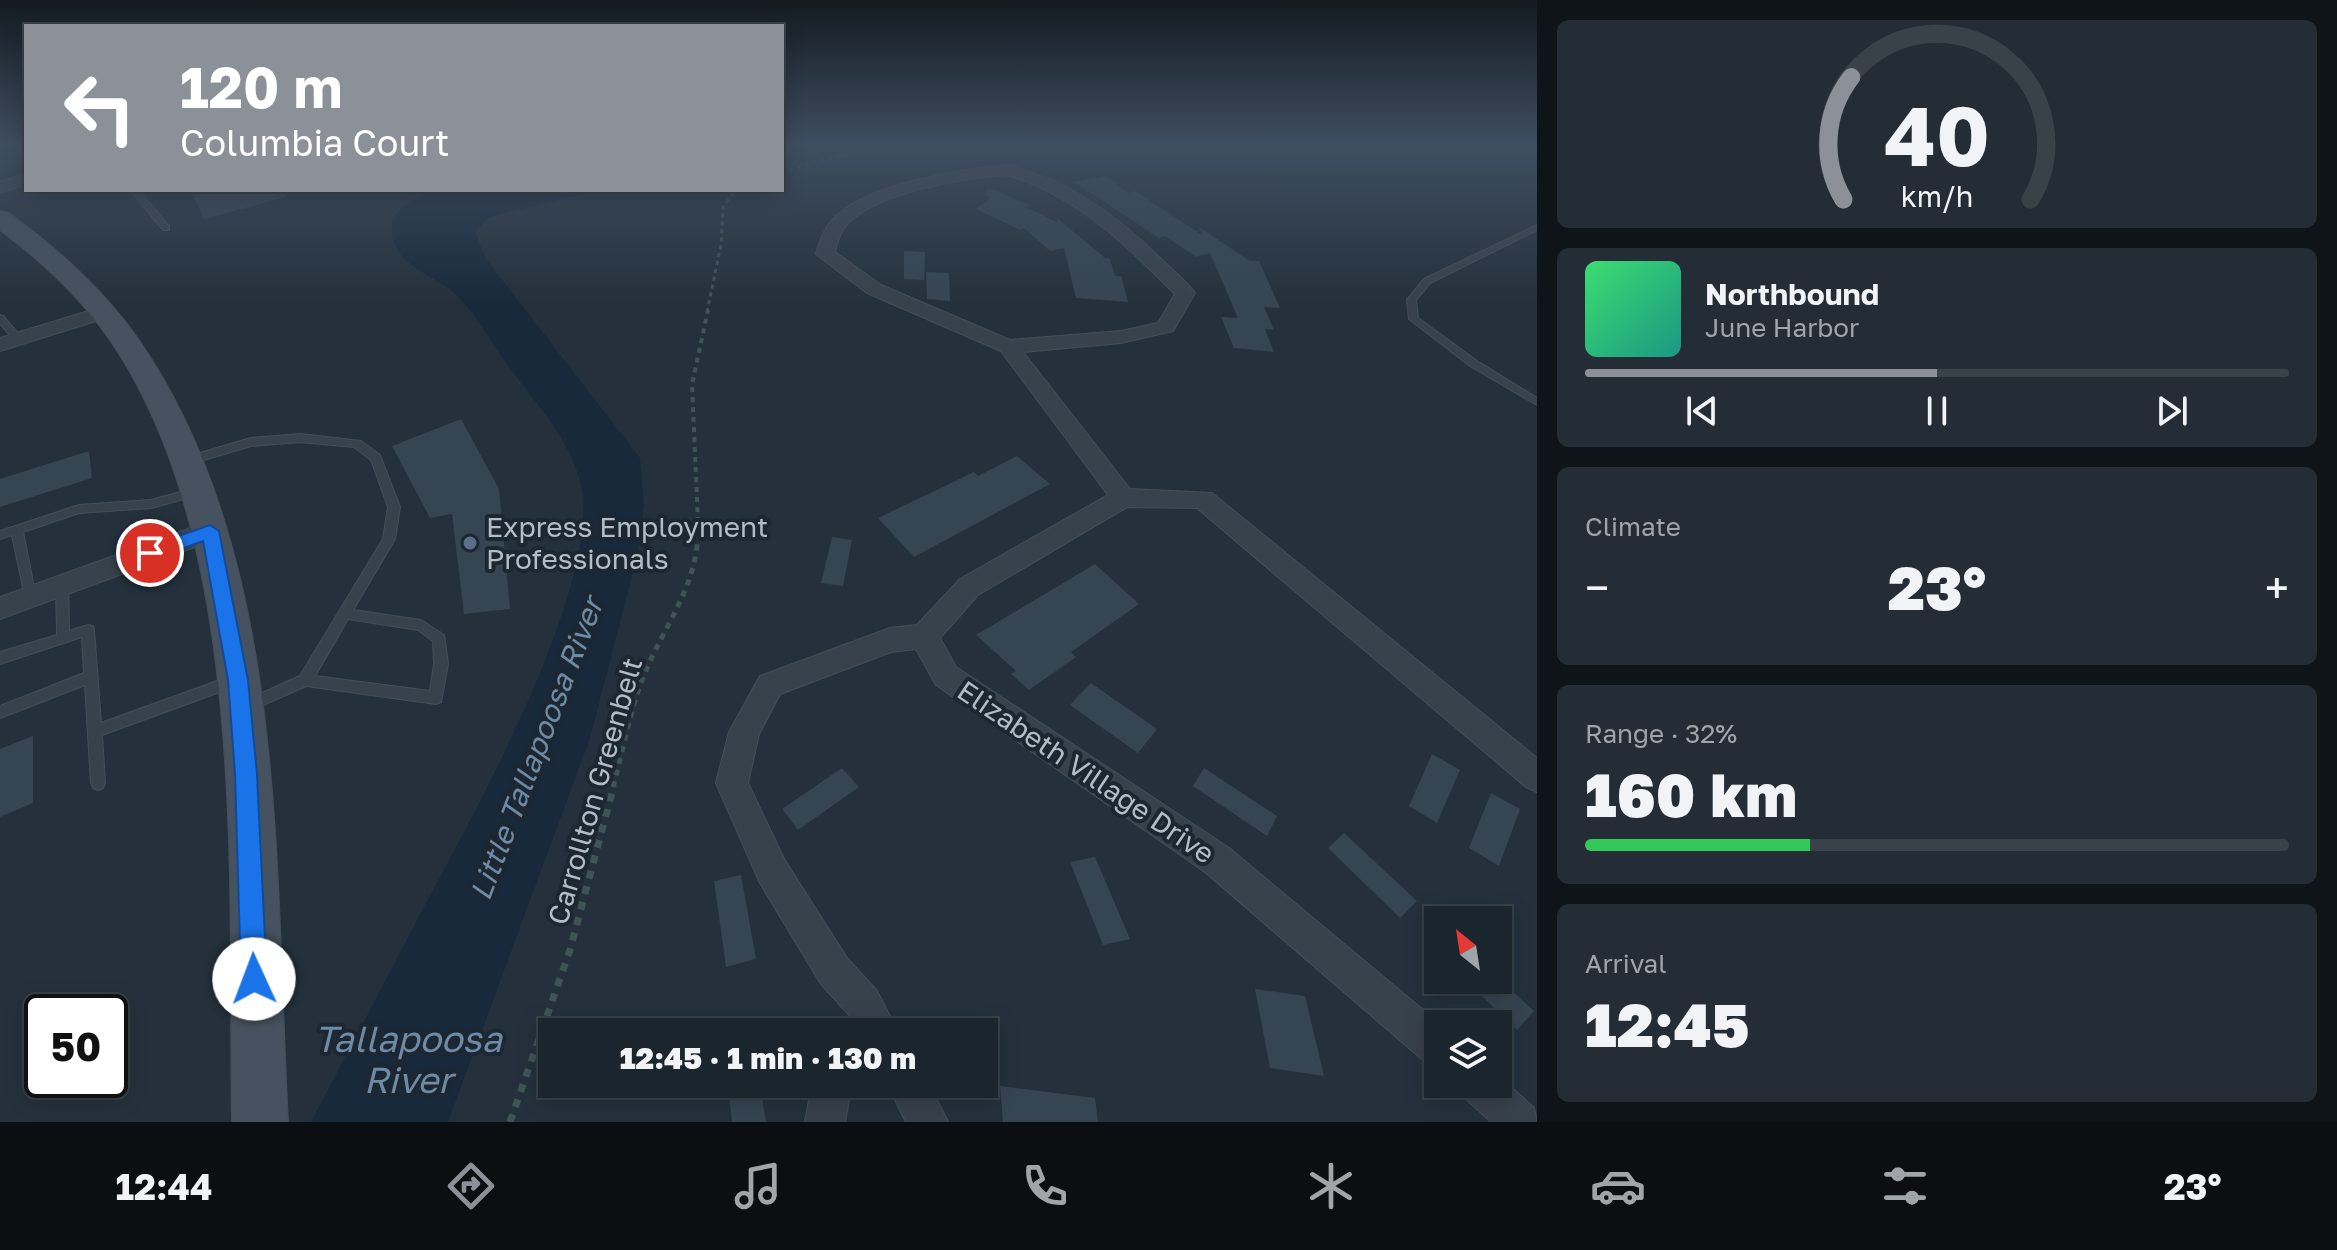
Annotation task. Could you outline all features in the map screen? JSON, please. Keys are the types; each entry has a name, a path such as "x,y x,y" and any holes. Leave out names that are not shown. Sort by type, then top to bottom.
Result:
{"main road":[{"path":"0,218 52,255 105,312 142,366 192,476 210,531 239,694 260,1122"}],"street":[{"path":"888,198 844,217 828,239 825,254 874,289 1008,347 1121,337 1166,327 1185,293 1091,204 1080,198"},
{"path":"9,342 105,312"},
{"path":"1008,347 1123,498"},
{"path":"862,1018 772,871 732,783 744,732 770,685 890,640 924,636 969,587 1123,498 1203,499 1537,777"},
{"path":"0,608 210,531"},
{"name":"Elizabeth Village Drive","path":"924,636 946,676 1217,860 1424,1035"},
{"path":"825,1122 829,1098"},
{"path":"915,1098 928,1122"},
{"path":"1494,1098 1520,1122"}],"lane":[{"path":"144,198 166,228"},
{"path":"1537,227 1427,281 1411,300 1414,319 1438,339 1482,371 1537,402"},
{"path":"0,318 9,342"},
{"path":"0,535 79,509 151,504 251,442 300,438 357,444 376,458 394,507 389,539 305,680"},
{"path":"17,529 30,597"},
{"path":"62,585 63,638"},
{"path":"95,731 305,680 436,698 441,664 439,639 421,625 346,614"},
{"path":"0,658 88,630 98,783"},
{"path":"0,712 90,677"}],"path":[{"name":"Carrollton Greenbelt","path":"510,1122 570,950 642,680 689,586 699,543 692,385 721,245 723,207 730,198"}],"water":[{"name":"Tallapoosa River","path":"565,198 489,217 475,232 486,259 640,458 644,506 638,553 590,738 448,1122 311,1122 468,825 528,702 554,638 573,578 583,524 580,481 575,465 550,422 469,308 452,291 407,261 395,245 392,224 395,216 415,199"}],"building":[{"path":"195,198 281,198 204,219"},
{"path":"990,198 1014,198 1058,223 1057,218 1110,259 1115,276 1121,276 1128,302 1076,298 1064,248 1050,251 1024,228 1020,230 976,209"},
{"path":"1099,198 1146,198 1202,235 1199,227 1250,261 1259,261 1280,308 1264,307 1274,330 1265,329 1274,352 1234,348 1221,317 1238,318 1210,253 1196,257 1165,236 1159,238"},
{"path":"904,251 925,252 924,280 904,279"},
{"path":"926,272 949,273 950,301 927,299"},
{"path":"461,419 499,489 510,609 464,614 452,514 430,518 392,446"},
{"path":"89,451 92,478 0,507 0,479"},
{"path":"1017,456 1050,484 914,557 878,518 974,472 978,476"},
{"path":"832,537 852,540 843,586 821,583"},
{"path":"1095,564 1139,604 1071,652 1076,657 1029,690 1011,674 1016,671 976,635"},
{"path":"1091,683 1157,729 1138,753 1070,705"},
{"path":"33,736 33,803 0,817 0,749"},
{"path":"1432,754 1460,770 1437,823 1409,806"},
{"path":"842,768 859,787 798,830 782,809"},
{"path":"1204,768 1277,816 1267,836 1193,786"},
{"path":"1491,793 1520,809 1499,866 1469,848"},
{"path":"1344,833 1417,901 1400,918 1328,848"},
{"path":"1095,857 1130,939 1103,945 1070,862"},
{"path":"741,875 756,959 726,967 714,881"},
{"path":"1255,989 1305,996 1324,1076 1270,1068"},
{"path":"1512,991 1534,1011 1517,1030 1512,1025 1512,1010 1496,1010 1480,994 1512,994"},
{"path":"1000,1086 1095,1098 1098,1122 1003,1122"},
{"path":"729,1098 762,1098 766,1122 732,1122"}],"place":[{"name":"Express Employment Professionals","path":"470,543"}],"route":[{"path":"150,553 210,531 238,680 246,774 254,979"}],"water label":[{"name":"Little Tallapoosa River","path":"537,749"}]}
